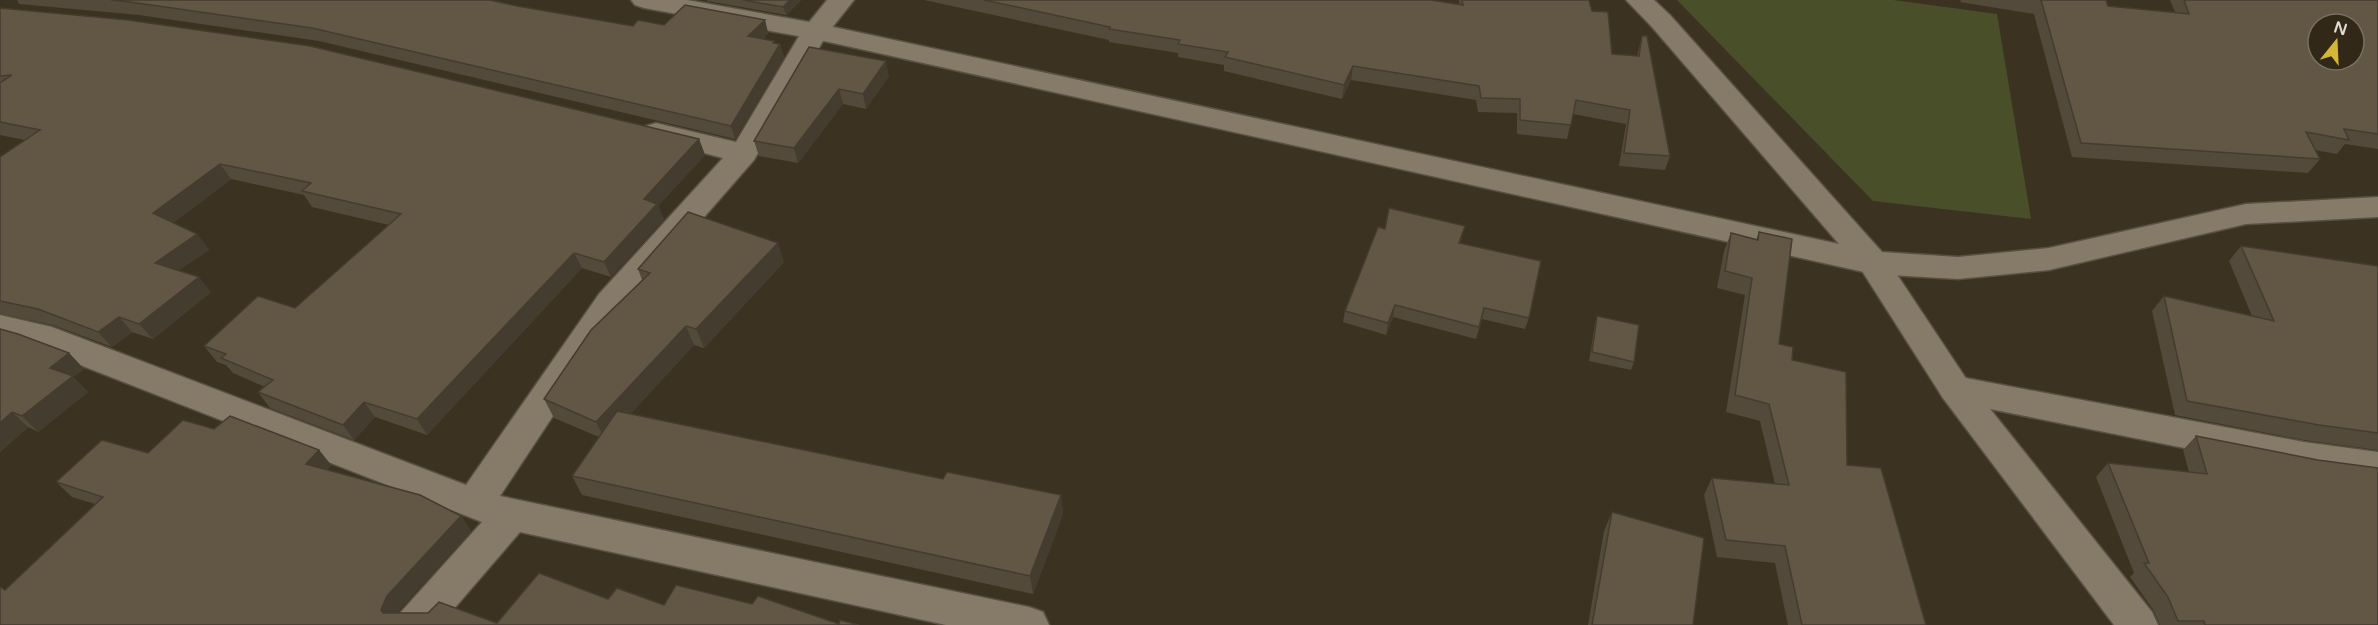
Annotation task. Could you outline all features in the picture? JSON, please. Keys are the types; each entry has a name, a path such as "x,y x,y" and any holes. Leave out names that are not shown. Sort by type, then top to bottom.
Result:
{"street":[{"path":"644,0 815,31 1873,263 1958,268 2049,259 2246,214 2378,207"},
{"path":"474,504 610,302 744,153 815,31 841,0"},
{"path":"1639,0 1661,21 1873,263 1955,389 2138,625"},
{"path":"629,125 744,153"},
{"path":"0,327 39,336 474,504 512,515 1029,625"},
{"path":"1955,389 2304,457 2378,467"},
{"path":"415,625 512,515"}],"green space":[{"path":"1677,0 1893,0 1997,14 2031,219 1873,201"}],"building":[{"path":"111,0 490,0 633,26 638,20 664,25 685,5 765,20 748,36 780,44 731,126 312,28"},
{"path":"743,0 790,0 783,7"},
{"path":"984,0 1431,0 1463,5 1462,0 1589,0 1592,11 1608,12 1612,54 1639,56 1642,36 1647,36 1670,156 1624,153 1630,110 1576,100 1571,125 1520,120 1520,99 1481,98 1479,86 1353,66 1344,85 1225,57 1228,52 1178,44 1180,40 1109,29 1110,27"},
{"path":"2041,0 2106,0 2108,6 2189,14 2184,0 2378,0 2378,134 2344,129 2349,140 2306,132 2320,159 2081,143"},
{"path":"0,8 128,20 310,46 699,139 644,199 657,204 604,262 574,253 417,419 364,402 343,425 258,392 273,380 221,358 226,354 204,346 258,296 295,308 401,214 302,191 311,183 220,164 153,213 197,234 155,263 199,277 139,324 119,317 98,332 38,309 0,301 0,157 40,130 0,122 0,83 12,75 0,76"},
{"path":"809,47 886,61 863,94 839,89 794,148 754,141"},
{"path":"1389,208 1465,226 1459,243 1541,261 1529,318 1484,308 1479,327 1395,305 1388,323 1345,311 1378,227 1385,229"},
{"path":"688,212 778,243 696,329 686,326 596,422 544,399 591,330 650,273 638,269"},
{"path":"1759,232 1792,239 1779,344 1793,347 1792,360 1846,372 1847,465 1881,468 1926,625 1802,625 1785,546 1726,540 1712,478 1789,485 1769,404 1735,395 1752,278 1725,271 1731,233 1758,240"},
{"path":"2241,246 2378,266 2378,433 2319,425 2187,401 2164,296 2274,321"},
{"path":"1597,316 1639,325 1634,362 1592,352"},
{"path":"0,329 69,353 50,368 73,376 22,416 12,412 0,423"},
{"path":"617,411 943,479 947,472 1061,495 1030,576 572,476"},
{"path":"230,416 319,450 306,464 420,495 461,516 387,596 381,610 383,613 428,613 439,602 497,623 539,573 608,599 617,588 664,605 676,585 752,604 758,596 839,624 840,620 859,625 0,625 0,587 5,590 103,497 56,482 102,440 148,453 183,420 214,429"},
{"path":"2196,436 2318,460 2378,468 2378,625 2205,625 2204,621 2178,621 2168,597 2144,563 2149,563 2108,463 2207,474"},
{"path":"1612,512 1704,538 1693,625 1592,625"}]}
